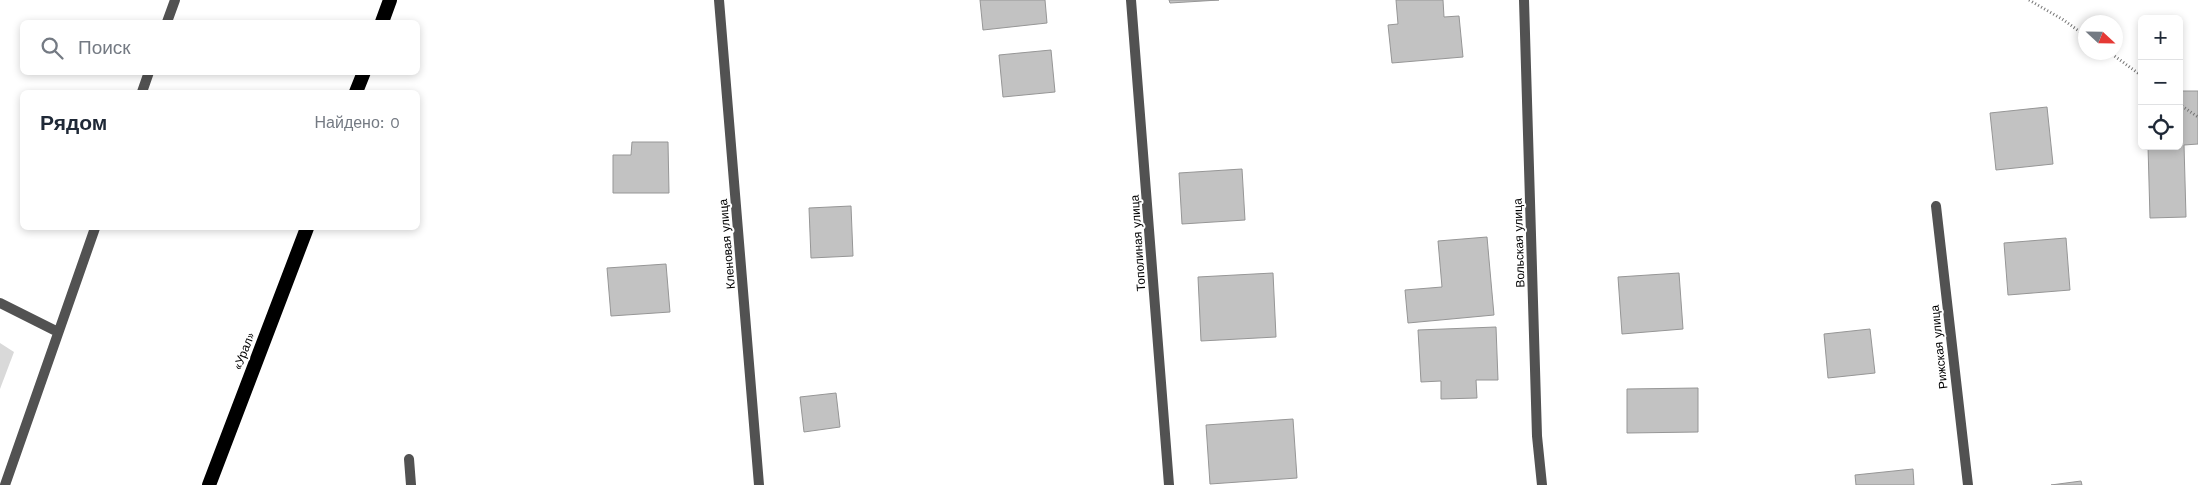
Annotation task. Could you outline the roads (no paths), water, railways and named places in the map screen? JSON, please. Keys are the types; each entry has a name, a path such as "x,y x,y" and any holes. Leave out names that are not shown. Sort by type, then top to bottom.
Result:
{"highway":[{"path":"383,20 390,0"},
{"path":"357,90 363,75"},
{"name":"«Урал»","path":"209,485 306,230"}],"street":[{"path":"168,20 175,0"},
{"name":"Кленовая улица","path":"719,0 759,485"},
{"name":"Тополиная улица","path":"1131,0 1169,485"},
{"name":"Вольская улица","path":"1524,0 1536,436 1542,485"},
{"path":"143,90 148,75"},
{"name":"Рижская улица","path":"1936,206 1968,485"},
{"path":"5,485 94,230"},
{"path":"0,304 58,332"},
{"path":"409,459 411,485"}]}
